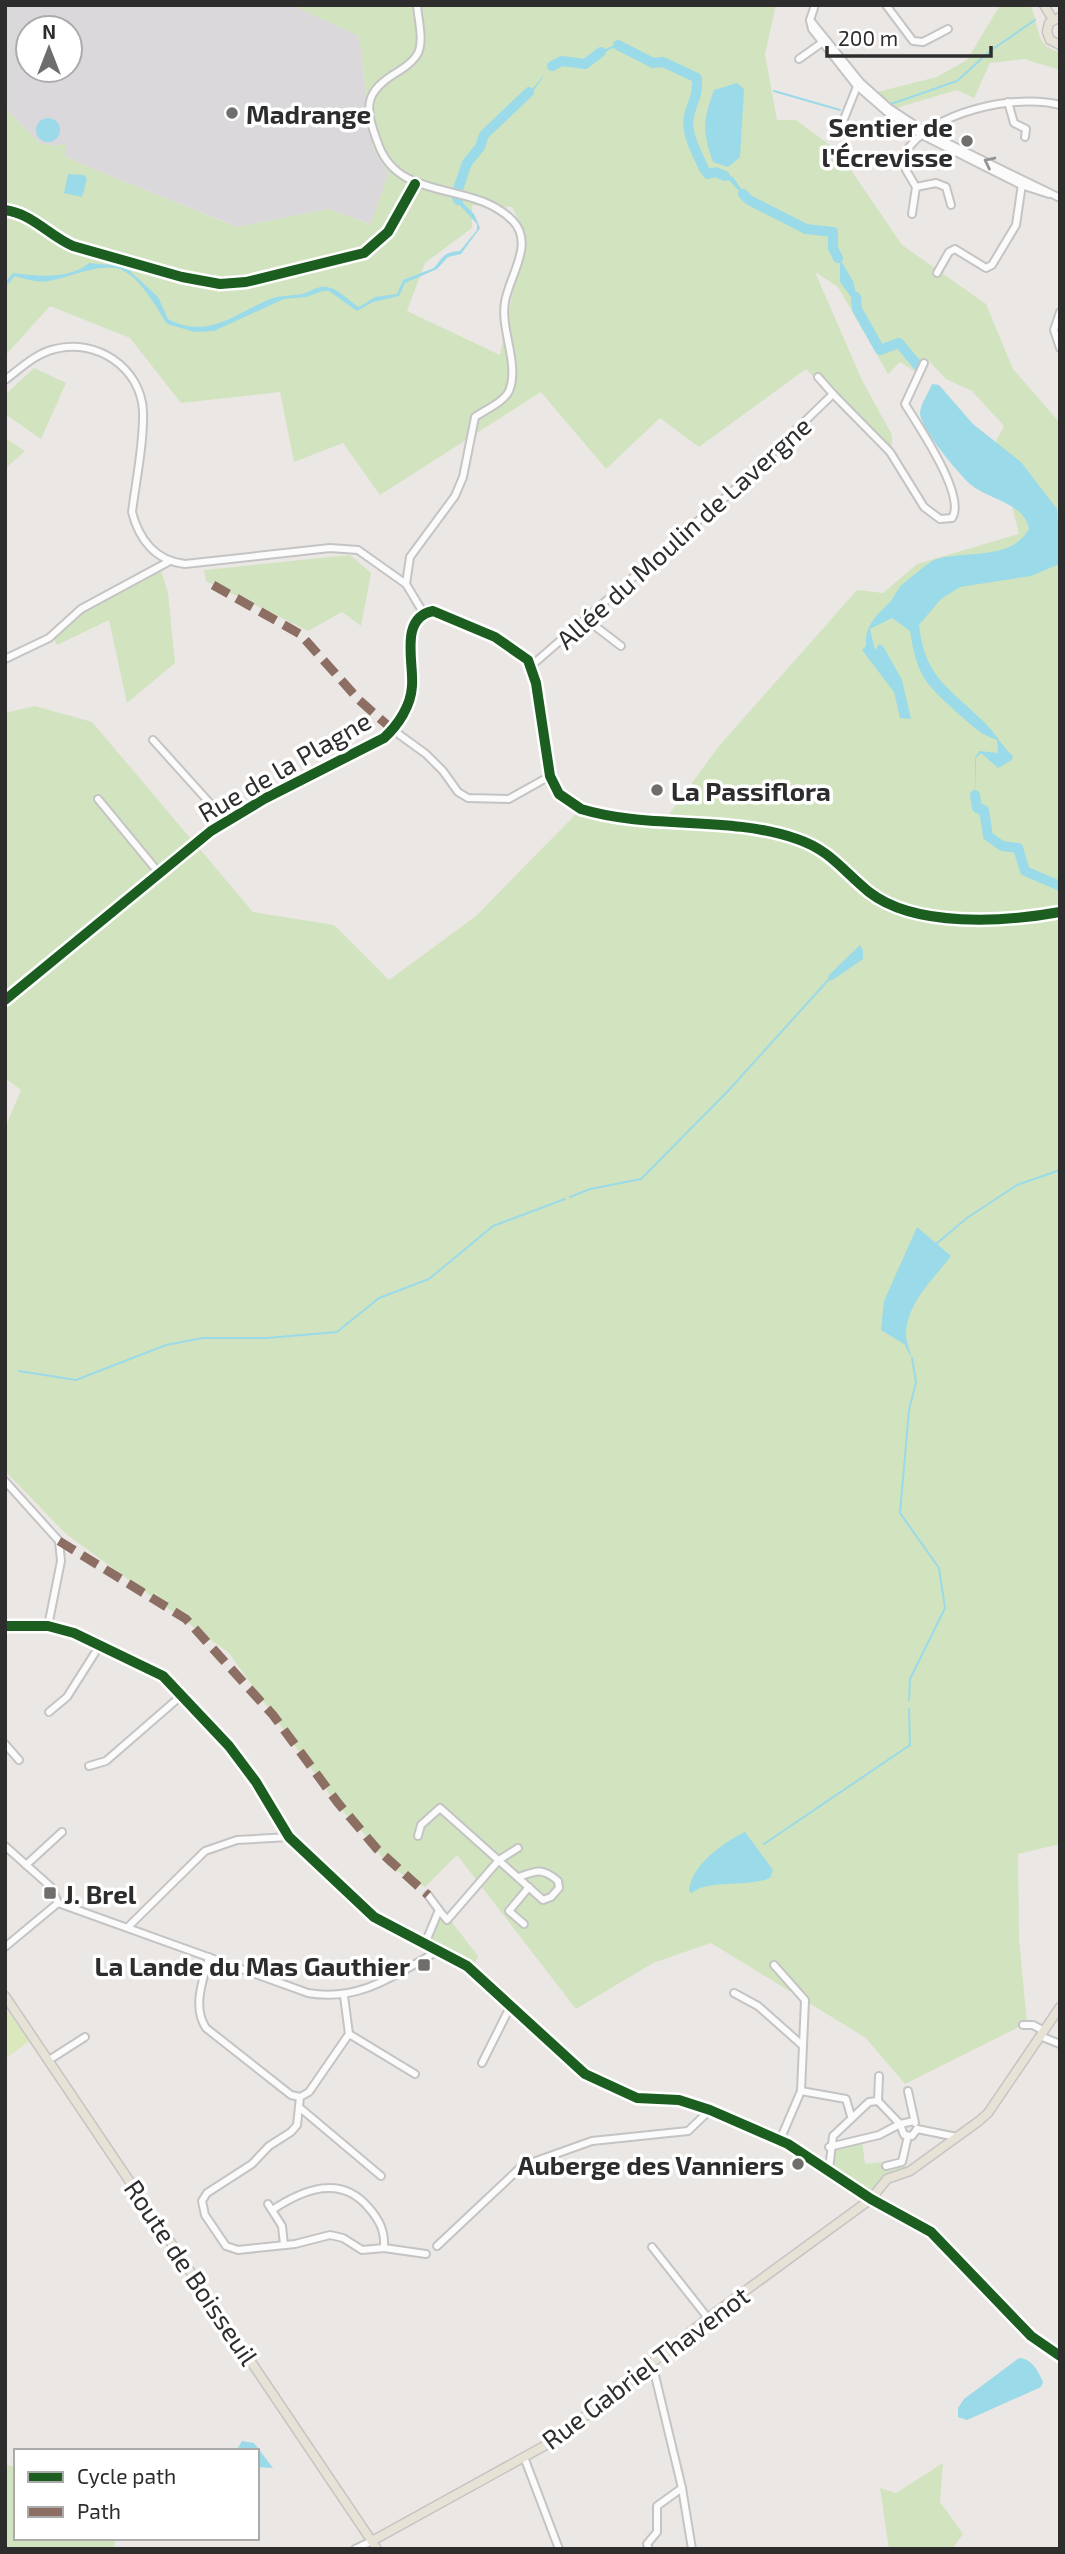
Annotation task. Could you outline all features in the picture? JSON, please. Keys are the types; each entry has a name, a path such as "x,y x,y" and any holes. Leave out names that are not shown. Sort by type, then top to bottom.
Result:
{"main road":[{"path":"1044,5 1056,18 1047,27 1048,36 1060,45"},
{"name":"Route de Boisseuil","path":"5,1996 375,2545"},
{"path":"871,2199 887,2179 913,2169 988,2113 1060,2007"},
{"name":"Rue Gabriel Thavenot","path":"375,2545 555,2440 708,2318 871,2199"}],"street":[{"path":"406,584 411,557 455,496 463,477 475,417 508,395 512,381 504,311 523,244 521,233 514,222 495,207 456,191 415,184 387,159 379,146 369,101 377,84 409,64 418,55 421,46 417,5"},
{"path":"815,5 810,20 812,29 858,83 925,134 1060,198"},
{"path":"886,5 913,41 923,42 948,29"},
{"path":"810,20 858,83"},
{"path":"799,59 823,42"},
{"path":"842,124 858,83"},
{"path":"1008,102 1014,123 1026,129 1025,137"},
{"path":"912,214 916,187 906,170 905,153 925,134 979,108 1008,102 1060,105"},
{"path":"936,273 949,252 955,249 986,268 992,265 1016,225 1023,182"},
{"path":"916,187 936,183 946,187 951,205"},
{"path":"1060,312 1054,330 1060,348"},
{"path":"5,380 53,349 75,345 98,349 127,372 139,393 143,411 132,512 135,526 148,545 168,562 186,564 345,548 358,550 406,584 424,614 441,612 522,653 531,667 550,776 565,800 588,812 754,829 797,839 830,854 870,893 897,907 981,921 1060,912"},
{"name":"Allée du Moulin de Lavergne","path":"818,377 890,452 924,507 940,519 949,520 954,516 954,507 941,465 923,429 905,404 923,363"},
{"name":"Allée du Moulin de Lavergne","path":"531,667 736,488 833,394"},
{"path":"5,659 49,638 81,608 168,562"},
{"name":"Rue de la Plagne","path":"5,1000 226,821 384,738 393,730 408,704 412,687 411,631 424,614"},
{"path":"587,620 621,646"},
{"path":"393,730 426,754 458,792 468,798 509,799 550,776"},
{"path":"153,740 226,821"},
{"path":"98,799 159,873"},
{"path":"5,1481 59,1541 61,1561 48,1626"},
{"path":"5,1626 48,1626 100,1645 163,1676 229,1746 256,1782 289,1837 374,1917 424,1946 467,1966 585,2074 636,2098 679,2100 710,2110 780,2140 829,2169 871,2199 940,2239 1031,2336 1060,2356"},
{"path":"49,1712 67,1697 100,1645"},
{"path":"89,1766 106,1761 182,1695"},
{"path":"5,1744 19,1760"},
{"path":"418,1836 421,1825 440,1808 543,1899 551,1897 559,1888 558,1881 547,1871 539,1870 519,1877"},
{"path":"26,1865 62,1832"},
{"path":"128,1927 205,1851 237,1840 289,1837"},
{"path":"5,1846 51,1887 58,1903 308,1993 344,1996 370,1989 436,1952"},
{"path":"428,1895 447,1920 499,1860 517,1849"},
{"path":"524,1924 509,1912 530,1887"},
{"path":"5,1947 58,1903"},
{"path":"424,1946 439,1910"},
{"path":"208,1957 198,2006 200,2019 206,2028 291,2095 300,2097 309,2092 349,2034 344,1996"},
{"path":"774,1965 805,2000 801,2091 780,2140"},
{"path":"734,1993 758,2006 802,2045"},
{"path":"482,2063 510,2007"},
{"path":"1023,2025 1033,2025 1060,2044"},
{"path":"349,2034 415,2074"},
{"path":"49,2060 85,2036"},
{"path":"879,2076 878,2101 900,2124 904,2135 912,2136 917,2129"},
{"path":"801,2091 846,2099 851,2116"},
{"path":"908,2091 917,2129"},
{"path":"300,2097 297,2125 291,2132 269,2146 252,2164 207,2193 202,2201 205,2215 231,2250 337,2236 362,2250 384,2248 426,2253"},
{"path":"829,2169 829,2147 833,2136 851,2116 869,2102 878,2101"},
{"path":"299,2107 381,2176"},
{"path":"437,2246 522,2166 592,2141 688,2131 710,2110"},
{"path":"829,2147 879,2135 900,2124 914,2121"},
{"path":"917,2129 957,2137"},
{"path":"902,2162 908,2136"},
{"path":"886,2166 902,2162 913,2169"},
{"path":"284,2245 282,2226 270,2207 318,2188 345,2188 361,2198 377,2217 384,2237 384,2248"},
{"path":"652,2247 708,2318"},
{"path":"652,2363 682,2488 692,2549"},
{"path":"524,2457 559,2549"},
{"path":"649,2549 647,2543 657,2532 657,2506 682,2488"},
{"path":"355,2549 375,2545"}],"shaded area":[{"path":"5,5 292,5 359,36 373,149 389,173 371,224 328,209 238,227 88,167 65,156 57,146 40,144 5,108"}],"green space":[{"path":"292,5 776,5 765,54 777,120 796,120 838,151 902,245 986,304 1013,369 1060,423 1060,1844 1018,1854 1019,1939 1027,2023 905,2084 866,2038 711,1943 653,1963 576,2009 457,1855 425,1887 388,1866 368,1838 337,1805 229,1653 66,1534 5,1471 5,1128 21,1090 5,1078 5,713 35,706 92,722 253,912 334,925 389,980 476,916 576,814 665,820 719,746 857,590 883,593 917,564 1019,534 996,441 1004,426 972,391 946,379 926,358 914,371 900,362 888,374 838,287 815,272 862,380 892,435 892,459 806,369 699,447 660,418 606,469 541,392 380,495 343,443 294,462 280,392 181,403 130,338 50,306 5,356 5,108 40,144 57,146 66,142 65,156 237,227 328,209 370,224 389,173 373,149 359,36","holes":["472,205 512,207 525,233 500,355 407,311 425,263 472,228"]},
{"path":"1000,5 1030,5 1045,45 1060,52 1060,70 1024,59 990,63 974,98 957,90 896,108 877,92 937,77 967,60"},
{"path":"34,368 66,383 41,439 5,414 5,395"},
{"path":"5,438 25,451 5,469"},
{"path":"350,555 371,573 361,626 342,612 308,631 206,581 204,570"},
{"path":"161,571 168,593 175,663 127,703 109,620 57,645 54,638 84,612"},
{"path":"443,1911 478,1956 473,1968 431,1943 430,1937"},
{"path":"5,2007 29,2041 5,2059"},
{"path":"862,2140 865,2164 884,2162 886,2168 905,2166 905,2170 871,2192 833,2166 835,2148"},
{"path":"943,2463 940,2502 963,2534 952,2549 889,2549 880,2488 896,2493"},
{"path":"5,2465 14,2468 14,2540 115,2540 114,2549 5,2549"}],"water":[{"path":"617,44 622,45 585,64 561,61 549,68 552,64 562,60 585,63 596,53"},
{"path":"622,45 632,48 652,62"},
{"path":"681,69 700,79 701,93 693,108 699,81"},
{"path":"545,73 532,92 494,124 480,142 482,135 535,86"},
{"path":"737,83 744,89 740,157 728,167 713,162 707,142 706,118 714,90"},
{"path":"48,118 59,125 60,130 53,141 48,142 37,135 36,130 43,119"},
{"path":"475,152 461,178 455,187 467,162"},
{"path":"706,170 733,177 746,196 815,230 806,229 754,203 742,194 726,178 708,174"},
{"path":"68,174 84,175 87,179 82,197 64,193"},
{"path":"454,194 474,214 480,228 461,254 448,257 437,269 405,283 399,296 373,302 357,311 329,291 323,291 306,297 284,299 214,331 195,332 167,324 136,280 114,268 96,269 44,281 15,276 5,288 5,283 13,273 42,276 62,274 89,263 121,266 129,270 158,297 168,319 182,325 208,326 270,299 302,294 320,287 336,290 359,307 375,297 397,294 403,280 434,268 447,254 460,251 477,230 477,224 455,200"},
{"path":"828,228 833,232 837,254 853,281 860,309 884,349 880,350 862,313 852,305 851,297 840,282 840,264 833,248 833,233 821,230"},
{"path":"899,343 907,349 919,367"},
{"path":"932,384 939,385 973,424 1021,462 1057,509 1060,563 1031,576 960,587 941,599 919,625 922,643 933,671 950,691 989,727 1013,756 1012,760 998,768 981,753 976,758 976,799 978,805 986,807 986,823 984,810 976,806 975,758 979,751 998,753 997,740 975,728 932,689 916,660 910,631 892,618 870,629 875,650 879,644 883,646 902,680 911,719 900,718 894,692 862,650 866,646 867,632 873,620 891,601 897,590 927,564 946,557 999,550 1021,539 1029,529 1026,520 1013,507 970,484 932,439 920,413"},
{"path":"986,825 992,838 1003,844 1020,846 1027,869 1060,886 1025,871 1018,848 1002,846 988,836"},
{"path":"860,945 863,959 831,981 828,976"},
{"path":"917,1227 951,1256 923,1291 912,1310 906,1335 911,1357 904,1344 881,1330 884,1301"},
{"path":"745,1832 773,1870 770,1878 750,1883 708,1886 692,1893 689,1891 691,1881 702,1864 719,1848"},
{"path":"1019,2358 1028,2360 1034,2367 1043,2382 1041,2387 967,2420 958,2417 958,2408 964,2399"},
{"path":"242,2441 254,2443 259,2449 237,2449"},
{"path":"259,2450 273,2468 259,2467"}],"waterway":[{"path":"891,104 957,81 990,51 1035,20"},
{"path":"618,45 653,63 663,62 697,78 696,94 688,123 690,136 708,174 716,172 725,176"},
{"path":"552,66 562,61 585,64 601,52"},
{"path":"774,91 840,110"},
{"path":"458,200 456,195 467,163 480,147 484,135 529,92"},
{"path":"743,194 749,200 806,229 833,232 833,248 838,258"},
{"path":"856,297 857,309 880,350 899,343 919,367"},
{"path":"975,795 977,808 984,810 988,836 1002,846 1018,848 1025,871 1060,886"},
{"path":"570,1197 590,1189 641,1179 728,1091 830,978"},
{"path":"936,1244 967,1218 1017,1185 1060,1170"},
{"path":"19,1371 76,1380 166,1345 203,1338 267,1338 337,1332 379,1298 429,1279 493,1226 565,1199"},
{"path":"909,1700 910,1679 945,1608 939,1568 900,1513 909,1410 916,1382 912,1358"},
{"path":"764,1844 910,1745 909,1709"}],"marked path":[{"path":"213,585 300,634 359,700 393,730"},
{"path":"59,1541 186,1619 273,1715 338,1803 377,1849 428,1895"}],"cycle path":[{"path":"5,210 32,220 73,246 182,277 220,284 246,282 364,253 388,232 415,184"},
{"path":"5,1000 211,831 264,799 384,738 399,721 409,701 412,686 412,631 422,615 433,611 495,637 528,660 536,683 550,776 559,794 581,809 634,819 744,827 797,839 819,849 869,892 888,904 911,912 935,917 988,920 1060,912"},
{"path":"5,1626 48,1626 74,1633 163,1676 229,1746 256,1782 289,1837 374,1917 467,1966 585,2074 637,2098 679,2100 710,2110 788,2144 871,2199 931,2232 1031,2336 1060,2356"}],"place":[{"name":"Madrange","path":"232,113"},
{"name":"Sentier de l'Écrevisse","path":"967,141"},
{"name":"La Passiflora","path":"657,790"},
{"name":"J. Brel","path":"50,1893"},
{"name":"La Lande du Mas Gauthier","path":"424,1965"},
{"name":"Auberge des Vanniers","path":"798,2164"}]}
